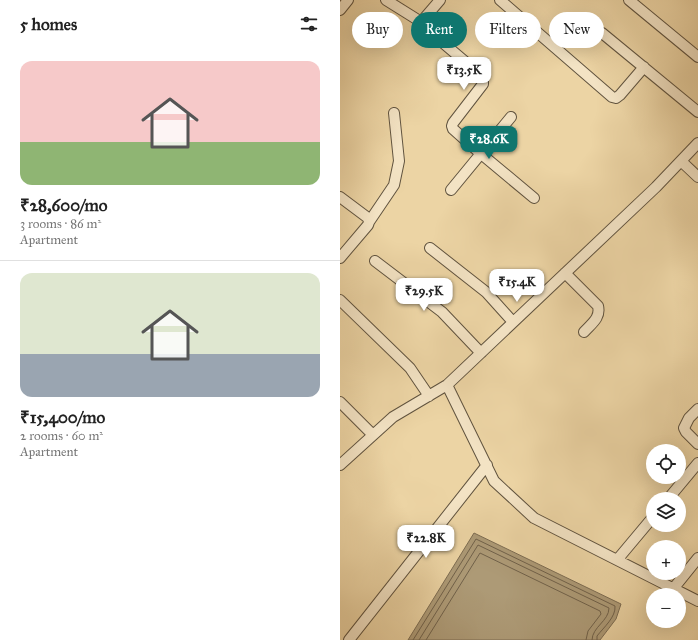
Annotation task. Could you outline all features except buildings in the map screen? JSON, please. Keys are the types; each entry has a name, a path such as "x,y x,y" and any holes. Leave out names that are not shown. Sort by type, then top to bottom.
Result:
{"street":[{"path":"340,10 348,0"},
{"path":"386,0 411,16"},
{"path":"430,12 440,0"},
{"path":"500,0 612,97 616,98 620,95 644,67"},
{"path":"629,0 698,57"},
{"path":"604,35 698,112"},
{"path":"450,48 482,76 484,80 483,84 452,126 480,153 534,198"},
{"path":"340,258 368,226 369,222 394,185 399,161 394,113"},
{"path":"451,190 511,117"},
{"path":"340,465 393,418 447,385 656,187 698,143"},
{"path":"681,161 698,177"},
{"path":"340,197 368,218 369,222"},
{"path":"430,248 486,292 513,322"},
{"path":"375,261 442,312 481,353"},
{"path":"565,273 598,306 599,312 597,317 584,332"},
{"path":"340,300 410,368 429,396"},
{"path":"447,385 494,482 534,518 673,588 698,558"},
{"path":"340,402 373,435"},
{"path":"698,409 689,418 684,428 698,444"},
{"path":"674,492 698,463"},
{"path":"348,640 487,465"},
{"path":"617,560 646,525"},
{"path":"686,595 698,601"}],"water":[{"path":"474,533 621,604 616,619 600,640 408,640"}]}
